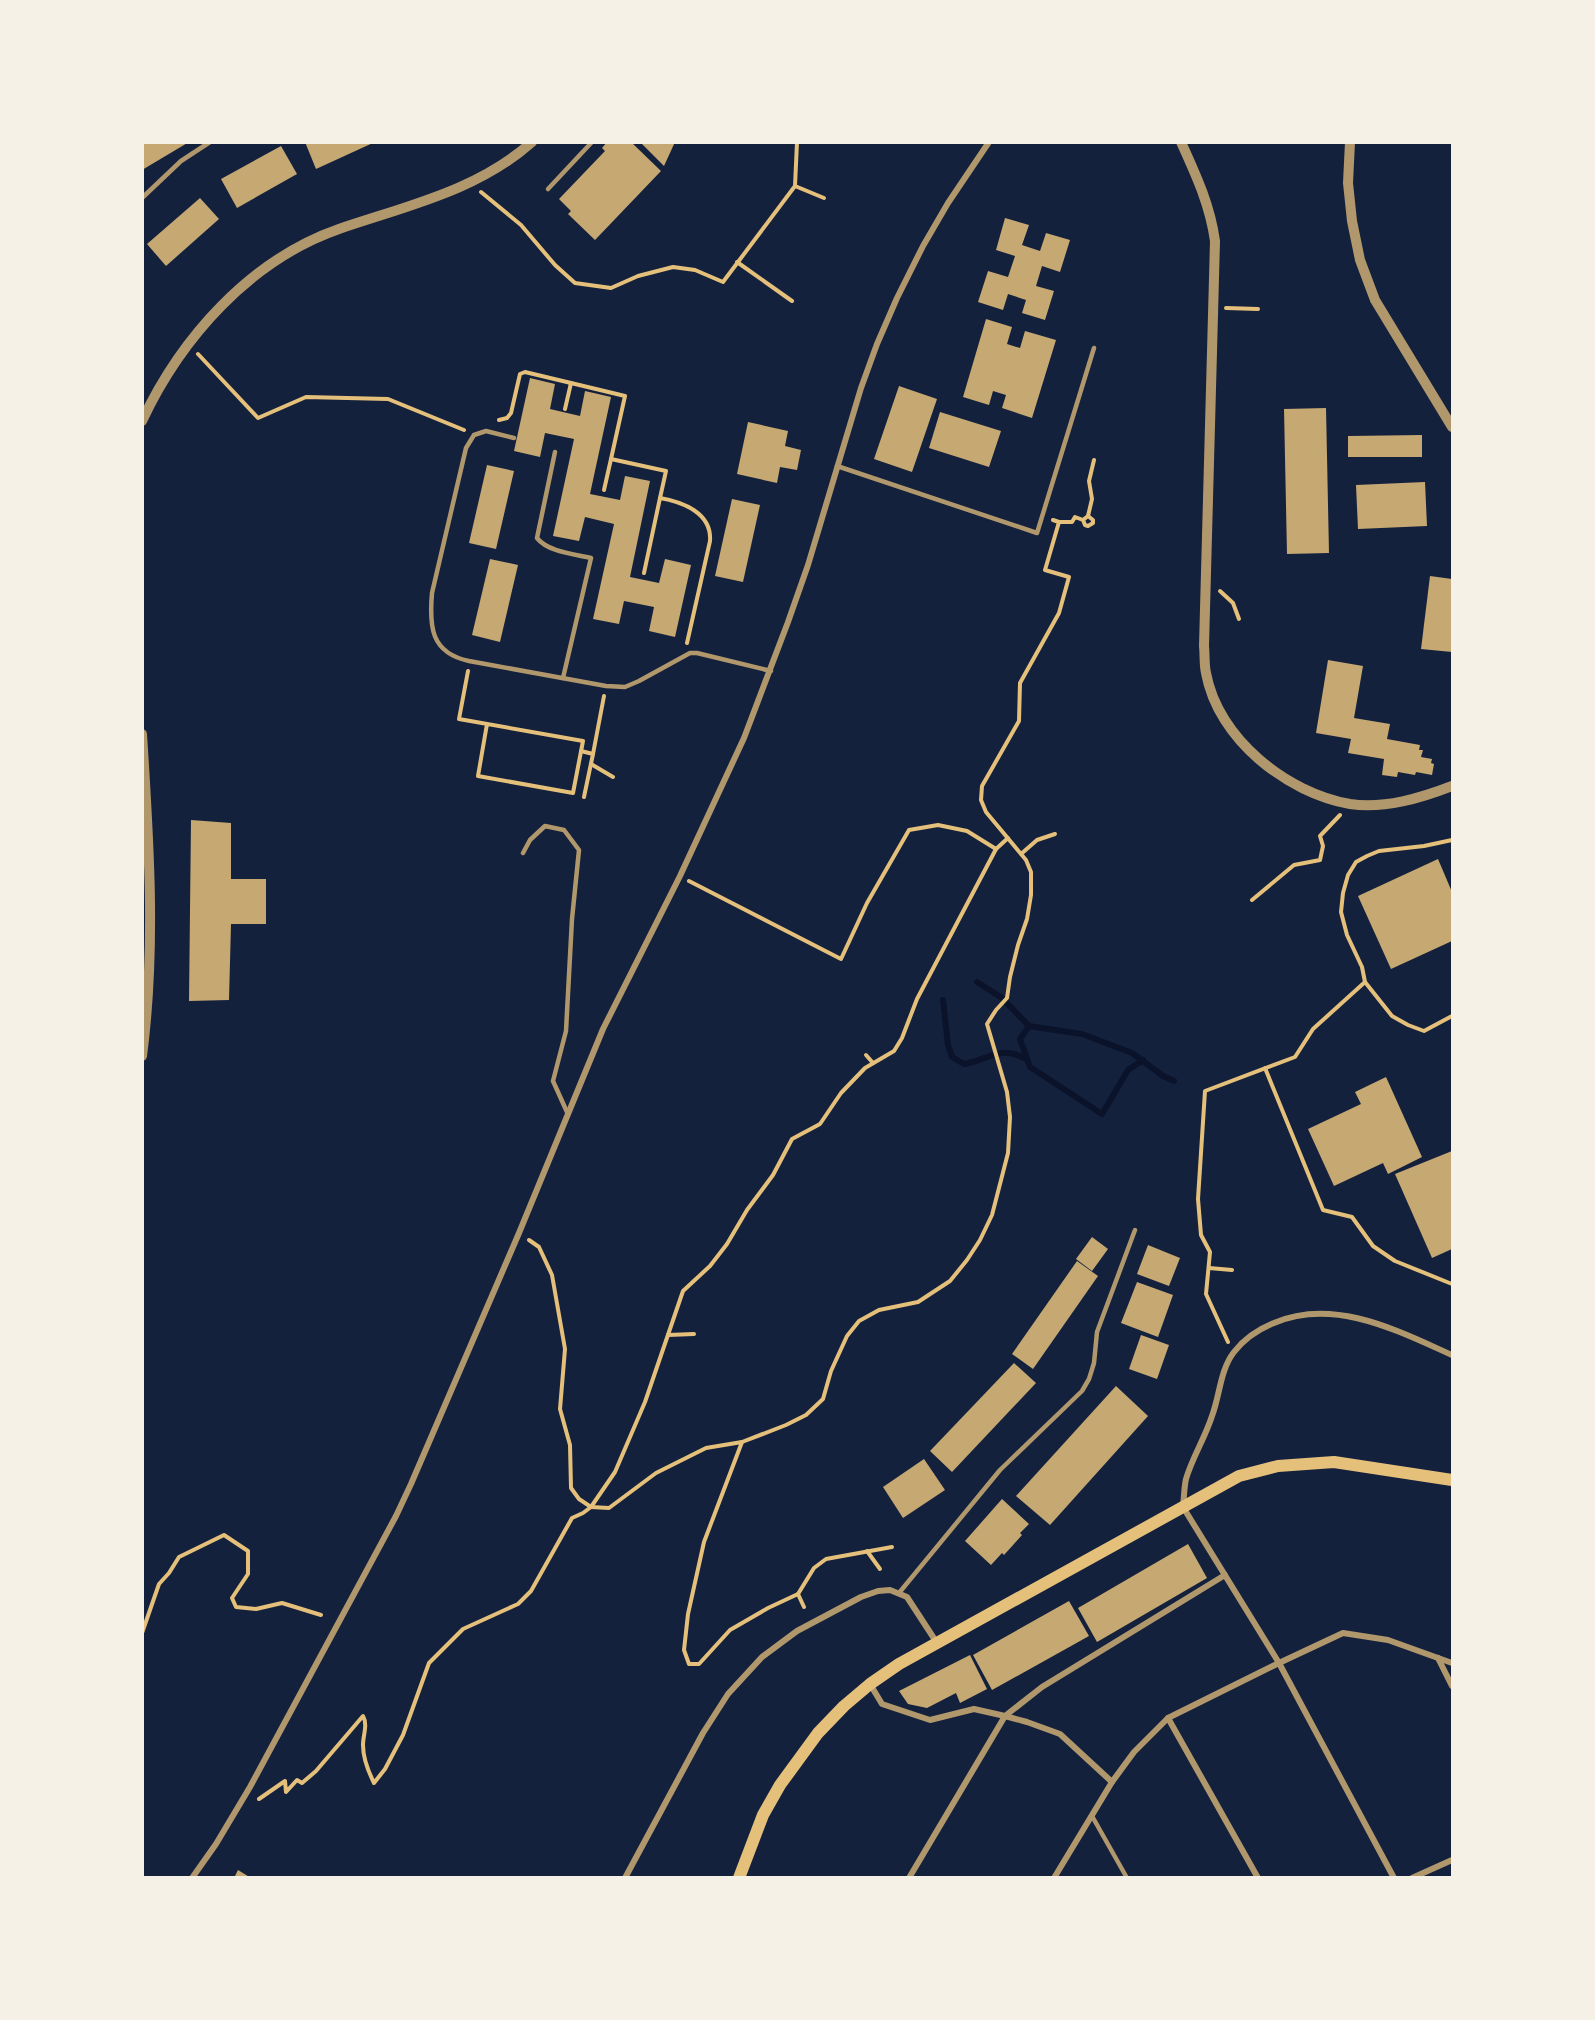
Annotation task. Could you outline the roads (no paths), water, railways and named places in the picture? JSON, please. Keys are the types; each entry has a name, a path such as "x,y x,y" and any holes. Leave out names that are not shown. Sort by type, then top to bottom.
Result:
{"main road":[{"path":"739,1878 763,1815 786,1775 818,1733 844,1706 899,1664 1239,1476 1278,1466 1334,1462 1452,1480"}],"street":[{"path":"142,421 164,381 189,344 238,290 270,263 301,245 336,230 443,195 471,183 499,168 532,142"},
{"path":"192,1878 216,1844 250,1787 396,1516 519,1233 567,1112 617,999 680,876 744,738 771,671 808,565 861,388 897,298 948,203 989,142"},
{"path":"1181,142 1203,191 1212,218 1215,241 1204,646 1206,674 1216,703 1230,728 1248,750 1270,769 1295,785 1321,796 1351,804 1378,805 1406,801 1452,786"},
{"path":"1350,142 1348,183 1352,221 1360,260 1375,300 1452,427"},
{"path":"142,734 147,815 146,996 142,1056"},
{"path":"142,834 147,815"},
{"path":"1394,1878 1279,1663 1183,1507 1186,1479 1209,1426 1227,1365 1244,1341 1261,1328 1288,1318 1316,1313 1358,1318 1381,1324 1452,1355"},
{"path":"909,1878 1005,1716 1042,1687 1225,1575"},
{"path":"625,1878 703,1733 728,1694 762,1658 797,1630 861,1598 878,1591 890,1590 907,1597 938,1643"},
{"path":"1054,1878 1112,1782 1134,1752 1168,1718 1343,1633 1388,1640 1452,1663"},
{"path":"1438,1658 1452,1686"},
{"path":"870,1684 882,1704 930,1720 974,1709 1028,1722 1060,1734 1112,1782"},
{"path":"1168,1718 1258,1878"},
{"path":"1412,1878 1452,1860"}],"lane":[{"path":"142,198 180,160 210,142"},
{"path":"548,189 592,142"},
{"path":"837,466 1037,533 1094,348"},
{"path":"514,438 486,431 474,435 466,448 432,593 430,615 432,632 438,644 448,654 469,661 606,686 625,687 684,655 697,653 771,671"},
{"path":"555,452 537,538 541,544 549,548 591,558 563,678"},
{"path":"523,853 530,840 546,826 564,830 579,850 572,919 566,1031 553,1081 567,1112"},
{"path":"899,1593 1000,1470 1082,1391 1094,1363 1097,1332 1135,1230"},
{"path":"1092,1816 1127,1878"}],"waterway":[{"path":"977,982 1002,998 1029,1026"},
{"path":"943,1000 948,1045 952,1057 964,1064 1002,1053 1026,1059"},
{"path":"1143,1060 1128,1070 1102,1114 1030,1067 1020,1039 1029,1026 1082,1034 1132,1053 1163,1076 1174,1081"}]}
